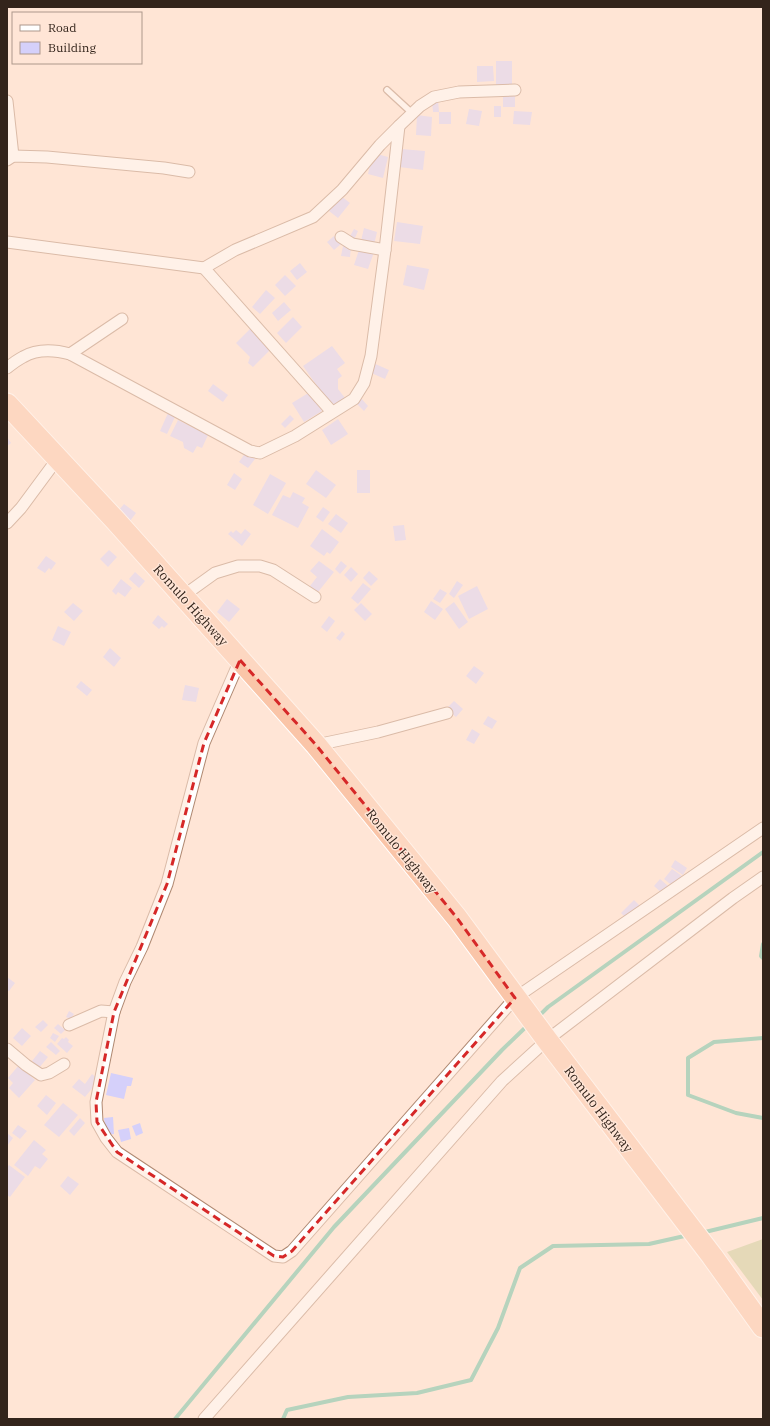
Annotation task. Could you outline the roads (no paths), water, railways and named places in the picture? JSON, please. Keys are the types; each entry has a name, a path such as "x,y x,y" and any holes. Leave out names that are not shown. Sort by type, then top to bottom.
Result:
{"highway":[{"name":"Romulo Highway","path":"7,404 58,458 316,745 457,918 545,1038 712,1256 763,1327"}],"street":[{"path":"7,242 204,268 235,250 313,217 342,190 380,145 412,113 434,97 459,92 515,90"},
{"path":"7,101 10,158 47,157 189,172"},
{"path":"7,368 23,356 42,351 58,351 70,354 250,451 260,453 295,436 354,399 364,383 372,356 399,126"},
{"path":"341,237 352,244 385,250"},
{"path":"204,268 332,412"},
{"path":"70,354 122,319"},
{"path":"7,523 21,508 58,458"},
{"path":"183,596 216,573 238,566 260,566 273,570 315,597"},
{"path":"240,660 204,743 166,884 142,947 125,982 114,1012 96,1102 97,1122 106,1138 123,1157 274,1256 283,1257 292,1251 518,1002 763,828"},
{"path":"316,745 378,732 447,713"},
{"path":"204,1419 487,1097 545,1038 763,877"},
{"path":"69,1025 101,1011 114,1012"},
{"path":"7,1049 26,1065 42,1075 49,1073 64,1064"}],"lane":[{"path":"387,90 412,113"}],"waterway":[{"path":"538,1017 548,1007 763,852"},
{"path":"763,944 761,956 763,958"},
{"path":"175,1419 334,1227 502,1050 528,1025"},
{"path":"763,1038 714,1042 688,1058 688,1095 736,1113 763,1118"},
{"path":"701,1233 763,1218"},
{"path":"283,1419 287,1410 348,1397 417,1393 471,1380 498,1328 520,1268 553,1246 649,1244 689,1235"}]}
